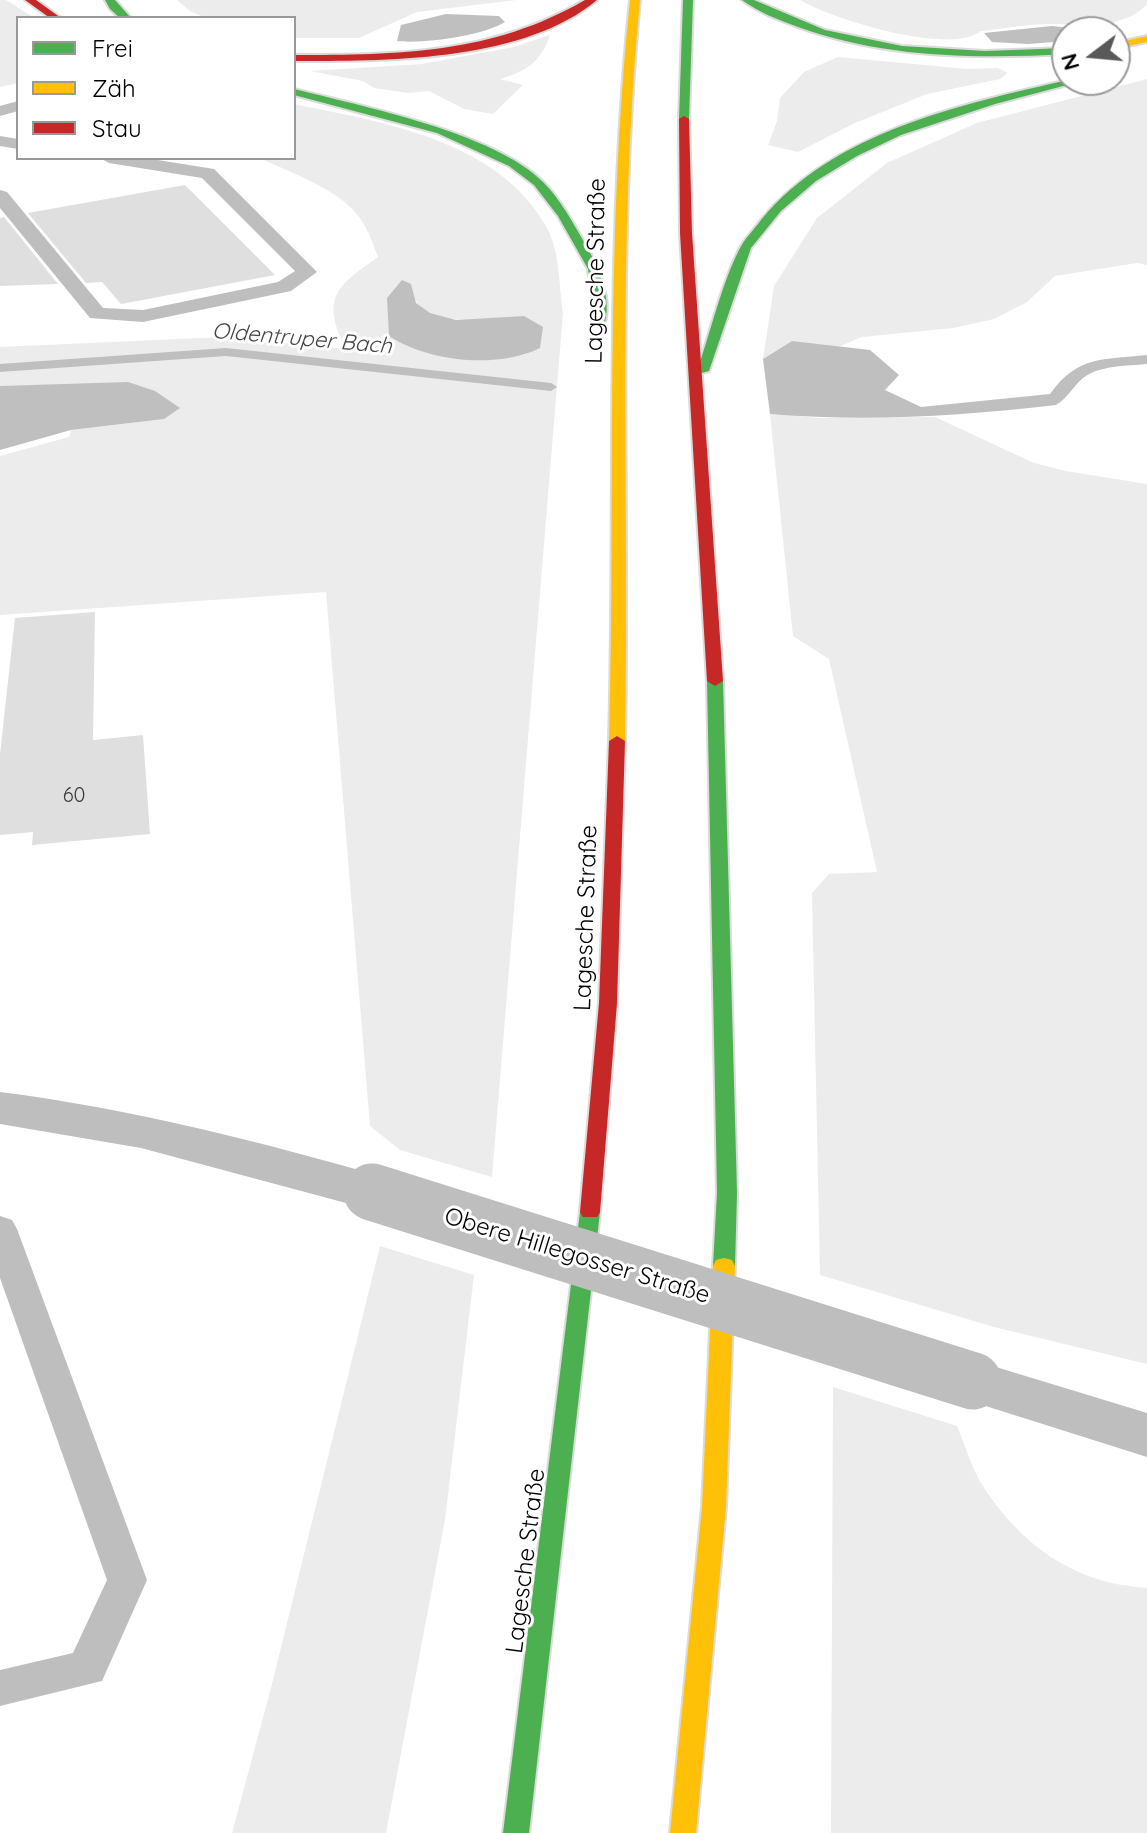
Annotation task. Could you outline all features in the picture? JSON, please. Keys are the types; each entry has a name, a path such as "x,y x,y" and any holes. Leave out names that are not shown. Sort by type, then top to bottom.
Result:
{"highway":[{"path":"30,0 53,16"},
{"path":"110,0 124,16"},
{"path":"296,58 386,57 481,45 557,23 592,0"},
{"name":"Lagesche Straße","path":"516,1833 599,1129 608,1003 618,714 622,158 635,0"},
{"path":"683,1833 714,1507 727,1193 717,712 686,233 684,84 688,0"},
{"path":"747,0 776,17 864,42 963,53 1051,51"},
{"path":"697,389 747,246 770,214 842,161 936,118 1051,88"},
{"path":"296,93 441,131 490,152 538,183 563,215 594,269 618,432"}],"street":[{"name":"Obere Hillegosser Straße","path":"0,1108 165,1135 372,1192 1147,1435"}],"lane":[{"path":"0,196 97,314 143,316 284,287 307,272 208,173 122,160"},
{"path":"0,1229 127,1580 87,1668 0,1688"}],"shaded area":[{"path":"0,0 6,0 32,16 16,16 16,83 0,87"},
{"path":"177,0 516,0 417,12 359,38 296,38 296,16 201,16"},
{"path":"800,0 1147,0 1147,4 1130,16 1051,16 1051,24 981,31 966,38 944,39 891,32"},
{"path":"446,14 499,16 505,22 452,38 397,41 401,25"},
{"path":"1051,26 1051,42 992,42 984,33"},
{"path":"550,35 532,64 500,79 523,85 493,114 464,109 429,91 408,93 374,88 363,81 310,71 422,64 514,47"},
{"path":"838,57 968,69 998,68 1008,73 1000,79 927,94 855,123 798,152 768,145 777,121 780,98 804,72"},
{"path":"1147,79 1147,265 1137,263 1055,276 1027,302 994,319 953,328 862,337 838,347 792,341 763,359 774,286 817,218 887,163 977,123 1081,96 1131,96 1131,83"},
{"path":"296,104 400,128 469,155 500,174 526,198 547,228 557,259 563,313 492,1177 400,1150 370,1126 326,592 0,615 0,456 69,437 71,430 164,419 76,385 0,386 0,347 223,337 346,349 334,317 337,294 352,276 378,257 355,212 323,187 264,160 296,160","holes":["411,284 414,297 426,311 452,319 524,316 527,354 502,358 454,358 389,313 387,298"]},
{"path":"402,280 411,284 416,303 430,313 456,320 524,316 543,327 540,348 504,359 463,360 405,345 389,336 387,298"},
{"path":"792,341 870,350 899,375 885,390 921,407 1050,394 1071,372 1104,359 1147,355 1147,364 1114,367 1090,374 1056,405 913,417 842,418 770,414 763,359"},
{"path":"128,382 155,391 180,408 164,419 71,430 0,450 0,386"},
{"path":"770,414 820,418 935,417 1034,463 1147,484 1147,1364 994,1327 820,1275 812,893 829,874 877,872 829,659 793,636"},
{"path":"380,1246 474,1275 445,1520 386,1833 232,1833 271,1688"},
{"path":"833,1387 957,1426 981,1483 996,1505 1031,1542 1072,1569 1120,1585 1147,1588 1147,1833 831,1833"}],"building":[{"path":"185,185 275,275 121,304 102,282 86,283 28,213"},
{"path":"4,217 58,284 0,286 0,218"},
{"path":"95,612 93,740 143,735 150,834 32,845 33,832 0,835 0,754 15,618"}],"waterway":[{"name":"Oldentruper Bach","path":"0,368 226,352 551,387"}],"traffic: fast":[{"path":"110,0 124,16"},
{"path":"684,119 688,0"},
{"path":"747,0 783,18 822,32 902,49 985,54 1051,52"},
{"path":"703,371 746,248 777,208 813,178 853,153 898,133 944,116 1051,87"},
{"path":"296,93 441,131 513,164 538,183 563,215 594,269 601,319"},
{"path":"715,681 727,1193 724,1266"},
{"path":"516,1833 590,1212"}],"traffic: slow":[{"path":"617,741 620,185 635,0"},
{"path":"1131,42 1147,39"},
{"path":"683,1833 714,1507 724,1266"}],"traffic: jam":[{"path":"30,0 53,16"},
{"path":"296,58 410,55 486,44 523,34 592,0"},
{"path":"684,119 686,233 715,681"},
{"path":"590,1212 608,1003 617,741"}]}
